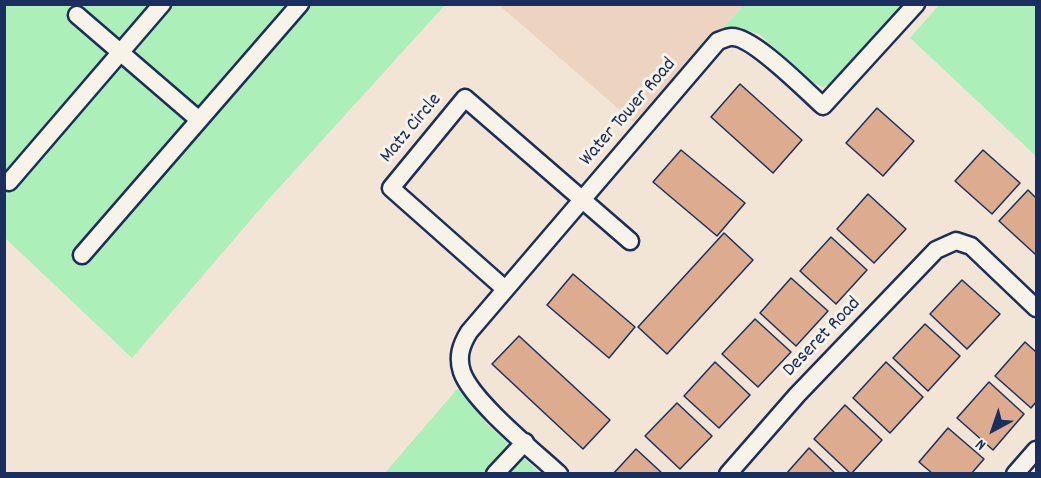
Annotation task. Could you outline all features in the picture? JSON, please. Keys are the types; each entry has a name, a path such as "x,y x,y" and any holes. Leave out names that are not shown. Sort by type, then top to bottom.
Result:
{"street":[{"path":"9,182 162,4"},
{"path":"82,255 300,4"},
{"name":"Water Tower Road","path":"559,474 468,386 461,371 459,358 461,345 469,332 718,41 732,36 746,40 762,51 823,106 916,4"},
{"path":"77,15 199,120"},
{"name":"Matz Circle","path":"505,289 391,188 465,98 583,199"},
{"path":"583,199 630,241"},
{"name":"Deseret Road","path":"728,474 797,395 936,250 956,241 971,246 1036,308"},
{"path":"495,474 525,442"},
{"path":"1015,474 1036,450"}],"shaded area":[{"path":"499,5 744,5 637,125"}],"green space":[{"path":"4,5 445,5 267,201 132,358 5,238"},
{"path":"744,5 908,5 837,82 823,87 811,82 759,34 739,28 722,29"},
{"path":"939,5 1036,5 1036,156 910,38"},
{"path":"458,388 487,424 540,473 384,474"}],"building":[{"path":"740,84 802,140 773,173 711,117"},
{"path":"877,108 914,141 883,176 846,143"},
{"path":"681,150 745,203 717,236 653,182"},
{"path":"983,150 1020,183 992,214 955,181"},
{"path":"1028,190 1036,198 1035,254 999,221"},
{"path":"868,194 906,229 874,263 837,229"},
{"path":"724,233 753,260 667,354 638,327"},
{"path":"831,237 867,270 836,304 800,271"},
{"path":"573,274 635,327 609,358 547,305"},
{"path":"791,278 828,311 796,346 760,313"},
{"path":"962,280 1000,314 967,349 930,314"},
{"path":"755,319 791,352 758,387 722,354"},
{"path":"925,324 960,356 928,391 893,358"},
{"path":"519,336 610,420 583,449 492,364"},
{"path":"1025,342 1036,352 1036,402 1031,408 995,376"},
{"path":"715,362 750,395 719,428 684,396"},
{"path":"886,362 923,397 890,433 853,398"},
{"path":"989,382 1024,414 993,450 957,418"},
{"path":"677,403 712,436 680,469 645,436"},
{"path":"845,405 882,440 851,474 814,439"},
{"path":"948,428 984,459 971,474 933,474 919,462"},
{"path":"809,448 836,474 786,474"},
{"path":"636,449 663,474 613,474"}]}
